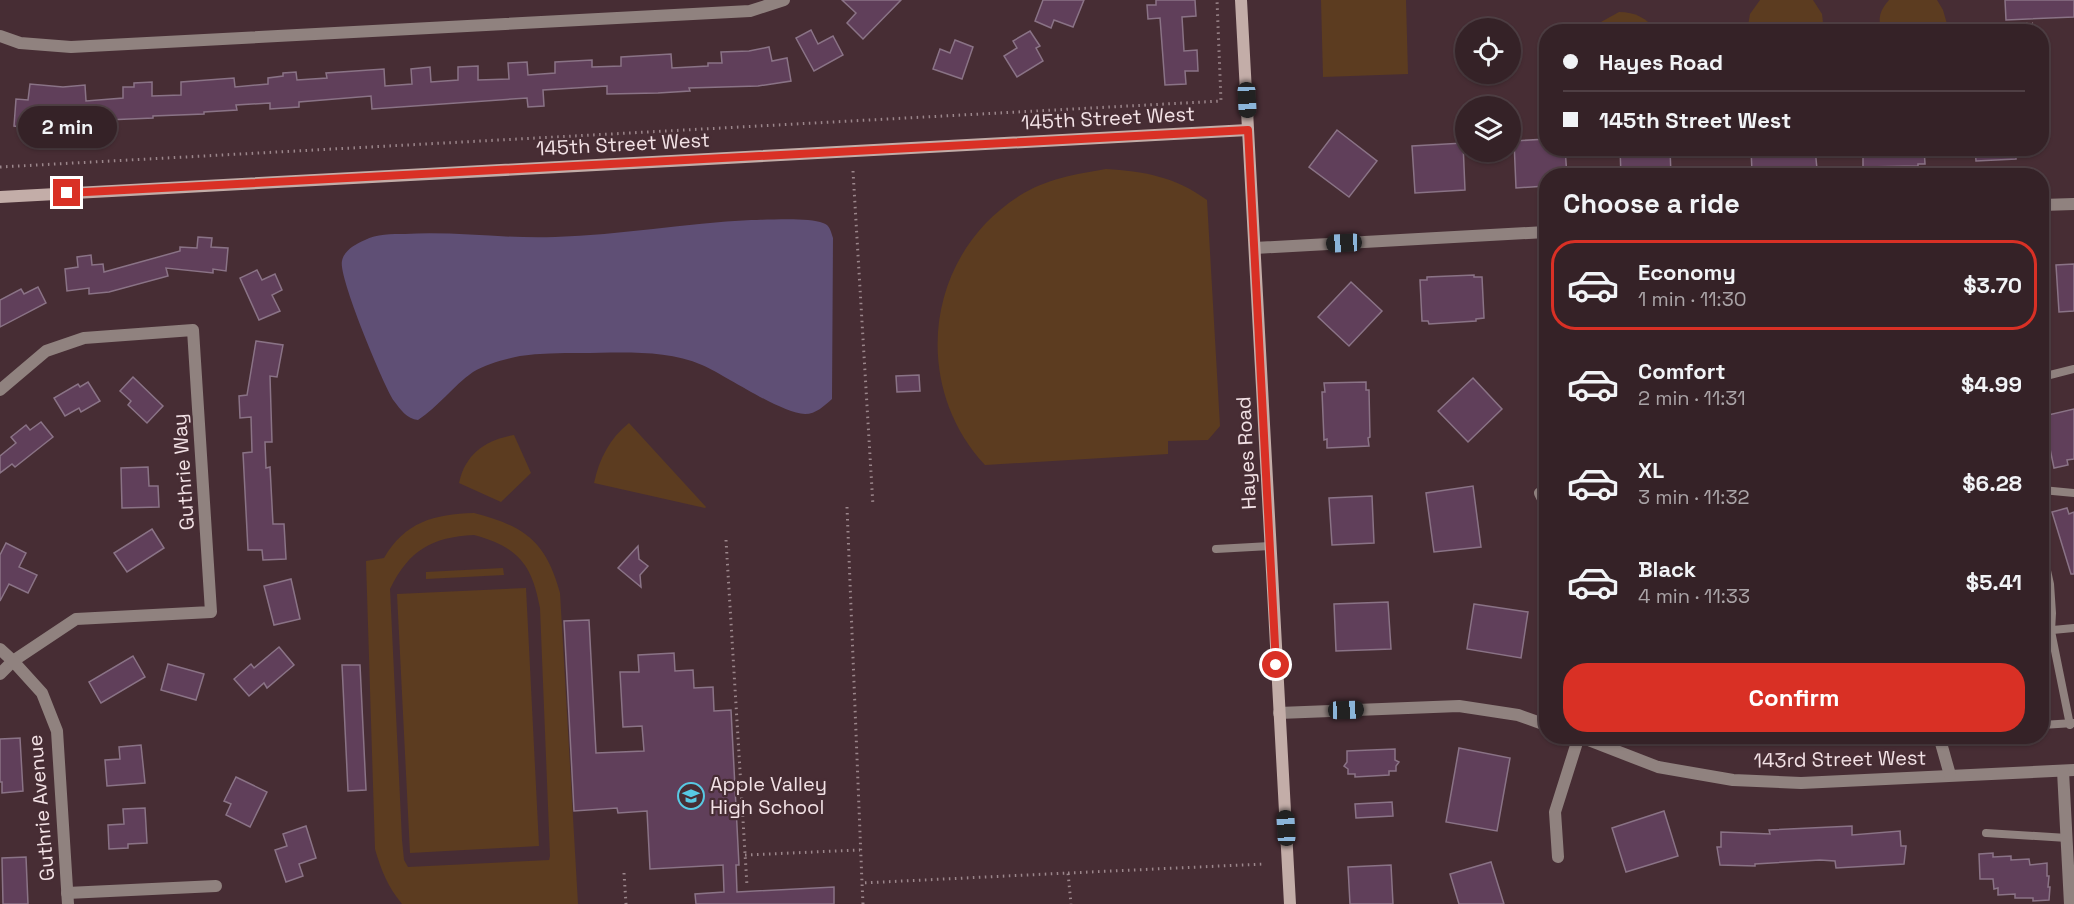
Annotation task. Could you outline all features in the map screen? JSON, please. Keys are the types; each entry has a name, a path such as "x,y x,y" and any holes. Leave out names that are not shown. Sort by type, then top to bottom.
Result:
{"street":[{"path":"0,36 20,42 71,47 750,10 784,0"},
{"name":"Hayes Road","path":"1241,0 1290,904"},
{"name":"145th Street West","path":"0,197 1248,130"},
{"path":"2049,205 2074,204"},
{"path":"1255,248 1539,232"},
{"name":"Guthrie Way","path":"0,390 46,351 84,338 194,330 211,612 76,619 13,660"},
{"name":"Guthrie Avenue","path":"0,649 13,660 42,693 57,731 68,899 216,886"},
{"path":"0,674 13,660"},
{"path":"1279,712 1459,706 1518,715 1539,722"},
{"path":"1558,857 1555,812 1577,744"},
{"name":"143rd Street West","path":"1597,744 1658,767 1733,780 1801,783 2069,770"},
{"path":"1941,744 1950,775"},
{"path":"2069,770 2070,811 2067,838 2070,904"}],"lane":[{"path":"2049,375 2074,369"},
{"path":"2049,491 2074,493"},
{"path":"1216,549 1270,546"},
{"path":"2049,580 2052,613 2049,622"},
{"path":"2049,631 2074,628"},
{"path":"2049,642 2072,724 2049,725"},
{"path":"1986,833 2067,838"}],"path":[{"path":"0,167 1221,100 1216,0"},
{"path":"2002,24 2033,24"},
{"path":"853,171 873,506"},
{"path":"847,507 863,904"},
{"path":"726,540 747,886"},
{"path":"745,855 860,850"},
{"path":"862,883 1264,864"},
{"path":"624,873 626,904"},
{"path":"1068,873 1071,904"}],"shaded area":[{"path":"1321,0 1406,0 1408,74 1323,77"},
{"path":"1760,0 1813,0 1822,14 1823,24 1748,24 1750,14"},
{"path":"1889,0 1937,0 1947,24 1880,24 1883,7"},
{"path":"1619,12 1630,13 1650,24 1599,24"},
{"path":"1106,169 1133,171 1159,177 1183,186 1207,200 1220,426 1208,440 1168,441 1168,454 985,465 961,433 946,397 938,360 939,322 948,286 964,252 988,221 1019,196 1050,181"},
{"path":"751,220 817,221 827,225 832,233 832,399 813,413 794,412 713,370 673,356 642,353 558,353 535,354 502,360 473,372 425,415 418,420 414,419 401,410 388,391 362,330 343,271 343,257 351,248 369,238 384,235 442,233 555,237"},
{"path":"629,423 705,508 594,483 606,450 616,435"},
{"path":"514,435 531,473 501,502 459,483 466,464 478,450 494,441"},
{"path":"474,513 491,518 519,530 530,538 548,560 560,593 578,904 402,904 389,885 377,857 366,561 384,558 401,536 422,522 446,515","holes":["474,535 512,552 527,569 537,593 540,608 550,856 549,860 408,867 404,860 402,840 390,589 405,564 423,548 459,536"]},
{"path":"503,568 504,575 426,579 426,572"},
{"path":"526,588 539,846 410,853 397,594"}],"building":[{"path":"842,0 901,0 863,39 847,23 856,13"},
{"path":"1043,0 1084,0 1073,27 1054,20 1051,28 1035,21"},
{"path":"1156,0 1195,0 1196,16 1182,17 1184,51 1197,50 1198,71 1185,71 1186,84 1165,85 1160,18 1148,19 1147,5 1156,5"},
{"path":"2005,0 2074,0 2074,17 2006,20"},
{"path":"811,30 818,44 833,36 843,55 814,71 796,38"},
{"path":"1030,31 1040,46 1036,48 1043,61 1017,77 1004,56 1017,48 1013,41"},
{"path":"955,40 973,47 962,79 933,69 940,49 950,53"},
{"path":"769,47 772,61 787,58 791,81 758,86 689,88 690,91 658,93 607,94 607,86 543,90 544,106 528,107 527,98 372,109 371,96 299,102 299,107 270,109 270,103 236,105 237,110 204,112 204,114 67,124 31,120 30,128 14,126 16,99 28,100 30,84 63,87 85,85 86,101 123,98 123,87 134,87 134,83 152,82 152,96 181,95 181,82 234,78 235,87 268,84 268,78 283,76 283,73 296,72 297,80 327,78 326,73 384,69 385,86 412,84 411,69 430,67 431,82 458,80 458,67 478,66 478,80 509,79 508,63 527,62 528,75 555,73 555,62 592,60 592,67 621,66 621,57 671,54 672,68 708,66 708,63 722,63 721,52 749,51"},
{"path":"1337,130 1377,161 1349,197 1309,167"},
{"path":"1539,139 1539,156 1566,156 1566,168 1539,168 1539,186 1516,188 1515,162 1521,162 1521,141"},
{"path":"1455,143 1455,162 1464,162 1465,190 1415,193 1412,146"},
{"path":"1620,156 1670,156 1671,168 1621,168"},
{"path":"1751,156 1816,156 1817,168 1752,168"},
{"path":"1863,156 1924,156 1925,164 1918,164 1918,166 1863,167"},
{"path":"1976,156 2016,156 2016,159 1976,161"},
{"path":"198,237 212,238 211,247 228,248 226,271 213,269 213,273 166,268 168,276 109,292 89,294 89,288 67,291 65,269 78,267 77,257 91,255 92,265 103,264 104,272 180,251 180,247 197,248"},
{"path":"2074,264 2074,311 2059,312 2056,265"},
{"path":"257,270 262,280 275,274 282,290 272,295 280,311 259,320 240,278"},
{"path":"1474,275 1474,277 1482,277 1484,318 1476,319 1476,321 1429,324 1428,321 1422,321 1420,280 1427,280 1427,277"},
{"path":"1351,282 1382,311 1349,346 1318,317"},
{"path":"38,287 46,303 0,327 0,300 21,289 24,294"},
{"path":"256,341 283,345 277,377 270,376 272,442 265,442 266,468 270,467 273,524 284,524 286,559 263,560 262,550 248,550 243,453 252,452 251,417 240,418 239,396 247,395"},
{"path":"919,375 920,391 897,392 896,376"},
{"path":"133,377 163,406 147,423 128,405 131,401 120,391"},
{"path":"1473,378 1502,409 1468,442 1438,411"},
{"path":"88,382 100,401 81,412 79,408 65,416 54,398 78,384 80,387"},
{"path":"1366,382 1366,390 1369,390 1369,446 1327,448 1327,439 1324,440 1322,392 1325,392 1324,383"},
{"path":"2074,409 2074,459 2067,460 2068,465 2054,468 2049,444 2049,415"},
{"path":"41,422 53,437 15,467 12,464 0,473 0,456 16,443 11,437 26,425 30,430"},
{"path":"148,467 149,486 158,486 159,507 122,508 121,468"},
{"path":"1473,486 1481,547 1434,552 1426,493"},
{"path":"1372,496 1374,543 1332,545 1329,498"},
{"path":"2067,508 2069,514 2074,512 2074,574 2071,574 2052,512"},
{"path":"152,529 164,548 127,572 114,553"},
{"path":"6,543 26,553 19,567 37,575 28,593 9,584 0,601 0,555"},
{"path":"638,546 639,559 648,566 640,575 641,587 618,568"},
{"path":"291,579 300,619 274,625 264,586"},
{"path":"1388,602 1391,649 1336,651 1334,604"},
{"path":"1474,604 1528,612 1521,658 1467,649"},
{"name":"Apple Valley High School","path":"589,620 596,753 644,751 642,726 623,727 620,672 639,672 638,655 674,653 675,671 693,670 694,688 713,687 714,711 731,710 739,865 736,865 737,892 834,887 834,904 696,904 695,894 724,892 723,865 650,869 647,811 618,813 617,808 574,811 564,621"},
{"path":"279,647 294,665 267,688 264,683 249,696 234,679 251,664 254,668"},
{"path":"133,656 145,677 101,703 89,682"},
{"path":"168,664 204,674 196,700 161,690"},
{"path":"342,665 360,665 366,790 348,791"},
{"path":"20,738 23,791 2,793 0,739"},
{"path":"141,745 145,783 107,786 105,760 120,759 119,747"},
{"path":"1459,748 1510,758 1497,831 1446,822"},
{"path":"1395,749 1395,760 1399,762 1396,771 1389,771 1389,775 1355,777 1355,774 1348,774 1348,769 1344,766 1347,762 1347,751"},
{"path":"236,777 267,792 250,827 226,815 231,804 224,801"},
{"path":"1392,802 1393,816 1356,818 1355,804"},
{"path":"145,808 147,843 128,844 128,848 109,849 108,825 124,824 123,809"},
{"path":"1664,811 1678,856 1626,872 1612,828"},
{"path":"306,826 316,858 299,864 303,876 286,882 275,850 287,846 283,834"},
{"path":"1852,826 1852,835 1900,831 1901,846 1906,846 1904,864 1836,868 1835,861 1820,860 1755,864 1755,866 1720,865 1717,847 1721,847 1721,832 1770,834 1769,830"},
{"path":"1993,853 1993,857 2011,856 2011,860 2029,859 2030,865 2047,863 2049,900 2033,901 2033,898 2015,898 2015,894 1998,895 1998,888 1994,889 1993,879 1980,879 1979,854"},
{"path":"26,857 28,904 3,904 2,858"},
{"path":"1491,862 1504,904 1459,904 1450,874"},
{"path":"1391,865 1393,904 1350,904 1348,867"}],"place":[{"name":"Apple Valley High School","path":"691,796"}],"route":[{"path":"67,193 1248,130 1276,665"}]}
